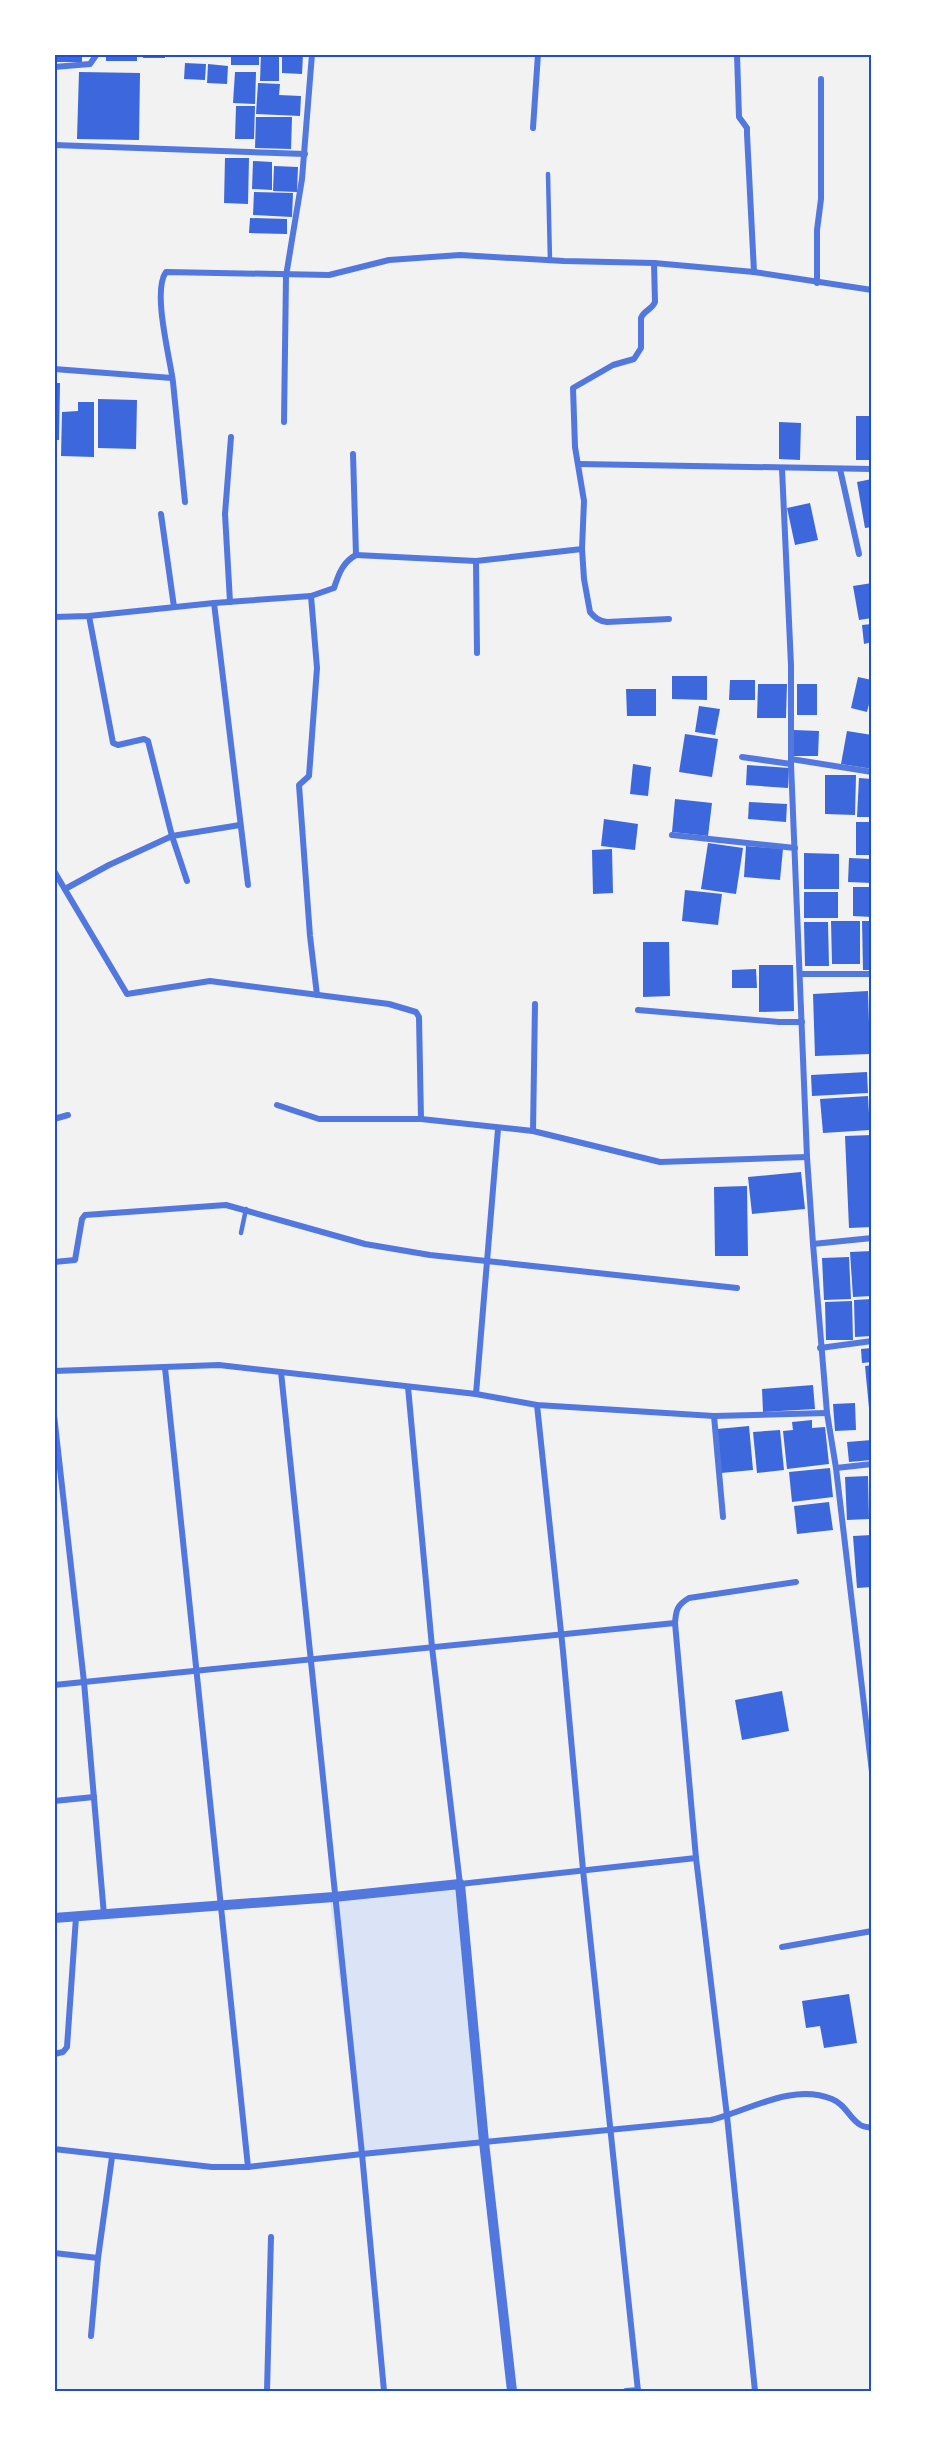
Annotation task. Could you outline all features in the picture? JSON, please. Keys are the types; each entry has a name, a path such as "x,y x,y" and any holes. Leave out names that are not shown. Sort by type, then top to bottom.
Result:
{"street":[{"path":"54,67 90,64 97,54"},
{"path":"284,422 286,276 305,154 312,54"},
{"path":"533,128 538,54"},
{"path":"576,54 609,54"},
{"path":"737,54 739,117 747,128 754,272"},
{"path":"817,283 817,230 821,211 821,79"},
{"path":"54,145 305,154"},
{"path":"185,502 172,378 164,333 161,289 166,272 329,275 388,260 460,255 550,261 654,263 754,272 872,290"},
{"path":"654,263 655,302 641,318 639,354 634,359 613,365 573,388 575,447 584,501 582,549 590,612 599,621 607,622 669,620"},
{"path":"54,369 172,378"},
{"path":"230,602 225,514 231,437"},
{"path":"352,454 356,555"},
{"path":"579,464 872,469"},
{"path":"782,469 791,665 791,761 807,1157 820,1347 872,1772"},
{"path":"840,469 859,554"},
{"path":"161,514 174,607"},
{"path":"54,617 89,616 311,596 334,588 347,560 356,555 476,561 582,549"},
{"path":"476,561 477,653"},
{"path":"311,596 317,668 309,776 299,786 310,936 317,995"},
{"path":"214,603 248,885"},
{"path":"89,616 113,743 118,745 144,739 148,741 172,836 187,881"},
{"path":"742,757 872,772"},
{"path":"65,889 109,865 172,836 240,825"},
{"path":"672,835 795,848"},
{"path":"54,871 127,994 210,981 389,1004 416,1012 419,1017 421,1119"},
{"path":"801,974 872,974"},
{"path":"533,1131 535,1004"},
{"path":"638,1010 802,1022"},
{"path":"277,1105 319,1119 421,1119 533,1131 660,1162 807,1157"},
{"path":"54,1119 68,1115"},
{"path":"476,1394 498,1129"},
{"path":"54,1262 75,1260 81,1219 85,1215 226,1205 365,1244 487,1263 737,1288"},
{"path":"813,1244 872,1238"},
{"path":"820,1347 872,1341"},
{"path":"54,1371 219,1365 476,1394 537,1405 714,1416 827,1413"},
{"path":"165,1368 248,2167"},
{"path":"281,1372 362,2154 384,2391"},
{"path":"408,1387 432,1647 460,1884 484,2142 512,2391"},
{"path":"537,1405 638,2390 626,2391"},
{"path":"54,1415 84,1682 104,1914"},
{"path":"714,1416 723,1517"},
{"path":"836,1468 872,1464"},
{"path":"755,2391 727,2116 696,1858 675,1623 676,1610 689,1598 796,1582"},
{"path":"54,1685 196,1669 675,1623"},
{"path":"54,1801 94,1797"},
{"path":"54,1918 334,1897 696,1858"},
{"path":"54,2054 63,2052 67,2047 76,1917"},
{"path":"782,1947 872,1931"},
{"path":"54,2149 212,2167 248,2167 711,2120 800,2093 818,2094 844,2106 859,2125 872,2128"},
{"path":"91,2336 98,2258 112,2157"},
{"path":"267,2391 271,2237"},
{"path":"54,2253 98,2258"}],"lane":[{"path":"548,174 550,261"},
{"path":"241,1233 246,1209"}],"shaded area":[{"path":"461,1879 484,2141 361,2153 329,1895"}],"building":[{"path":"54,54 82,54 82,62 54,62"},
{"path":"106,54 137,54 137,61 106,61"},
{"path":"143,54 165,54 165,58 143,58"},
{"path":"199,54 211,54 211,57 199,57"},
{"path":"231,54 259,54 259,65 231,65"},
{"path":"261,54 279,54 279,81 260,81"},
{"path":"282,54 303,54 302,74 282,73"},
{"path":"185,63 206,64 205,80 184,79"},
{"path":"208,64 228,66 227,84 207,83"},
{"path":"79,72 140,73 139,140 77,139"},
{"path":"235,72 256,72 255,104 233,103"},
{"path":"258,83 280,84 279,95 301,96 300,116 256,114"},
{"path":"236,106 255,106 254,139 235,139"},
{"path":"256,117 292,117 291,149 255,148"},
{"path":"225,158 249,158 248,204 224,203"},
{"path":"253,161 272,162 272,190 252,189"},
{"path":"274,166 298,167 297,192 273,191"},
{"path":"254,192 293,193 292,217 253,215"},
{"path":"250,218 287,219 287,234 249,233"},
{"path":"54,383 60,383 59,440 54,440"},
{"path":"98,399 137,400 136,449 98,448"},
{"path":"78,402 94,402 94,457 61,456 62,412 78,411"},
{"path":"856,416 872,416 872,460 856,460"},
{"path":"779,422 801,423 800,460 779,459"},
{"path":"872,479 872,527 865,528 857,482"},
{"path":"810,503 818,540 795,545 787,508"},
{"path":"872,583 872,618 859,620 853,586"},
{"path":"872,624 872,642 864,644 862,625"},
{"path":"672,676 707,676 707,700 672,699"},
{"path":"858,677 872,680 872,693 867,712 851,708"},
{"path":"730,680 755,680 755,700 729,700"},
{"path":"758,684 787,684 786,718 757,718"},
{"path":"797,684 817,684 817,715 797,715"},
{"path":"626,689 656,689 656,716 627,716"},
{"path":"699,706 720,709 715,735 695,732"},
{"path":"794,730 819,731 818,756 793,756"},
{"path":"847,731 872,735 872,769 841,764"},
{"path":"685,734 718,739 712,777 679,772"},
{"path":"633,764 651,767 648,796 630,794"},
{"path":"747,765 789,768 788,788 746,785"},
{"path":"825,775 856,775 855,815 825,814"},
{"path":"859,778 872,779 872,817 857,817"},
{"path":"675,799 712,803 708,836 672,832"},
{"path":"749,802 787,804 786,822 748,819"},
{"path":"604,819 638,824 635,850 601,846"},
{"path":"856,822 872,822 872,855 856,855"},
{"path":"708,843 743,848 736,894 701,889"},
{"path":"746,846 783,849 780,880 744,877"},
{"path":"612,849 613,893 593,894 592,850"},
{"path":"804,853 839,854 839,889 804,889"},
{"path":"849,858 872,859 872,883 848,882"},
{"path":"853,887 872,887 872,917 853,916"},
{"path":"685,890 722,894 718,925 682,921"},
{"path":"804,892 838,892 838,918 804,918"},
{"path":"831,921 860,921 860,964 832,964"},
{"path":"862,921 872,921 872,970 863,970"},
{"path":"804,922 828,922 829,966 805,966"},
{"path":"643,942 669,942 670,996 643,997"},
{"path":"759,965 793,965 794,1011 759,1012"},
{"path":"756,969 757,988 732,988 732,970"},
{"path":"868,991 870,1054 815,1056 813,994"},
{"path":"867,1072 868,1093 812,1096 811,1075"},
{"path":"868,1096 870,1130 823,1133 820,1099"},
{"path":"872,1135 872,1227 849,1228 845,1136"},
{"path":"801,1172 805,1209 752,1214 748,1177"},
{"path":"747,1186 748,1256 715,1256 714,1187"},
{"path":"872,1251 872,1296 853,1297 850,1252"},
{"path":"849,1257 851,1299 824,1300 822,1258"},
{"path":"872,1299 872,1336 855,1337 854,1300"},
{"path":"852,1301 853,1340 826,1340 825,1302"},
{"path":"872,1348 872,1362 862,1363 861,1349"},
{"path":"872,1365 872,1408 869,1408 865,1366"},
{"path":"813,1385 815,1409 763,1412 762,1389"},
{"path":"855,1403 856,1430 835,1431 833,1404"},
{"path":"812,1420 812,1428 825,1427 829,1464 787,1469 783,1431 793,1430 792,1422"},
{"path":"749,1426 753,1470 721,1473 717,1429"},
{"path":"780,1430 784,1470 757,1473 753,1432"},
{"path":"872,1440 872,1460 849,1462 847,1442"},
{"path":"830,1468 833,1497 792,1502 789,1472"},
{"path":"868,1476 869,1519 847,1520 845,1477"},
{"path":"829,1502 833,1530 797,1534 794,1506"},
{"path":"872,1535 872,1587 857,1588 853,1536"},
{"path":"782,1691 789,1731 742,1740 735,1700"},
{"path":"849,1994 857,2043 824,2048 820,2026 806,2028 802,2001"}]}
